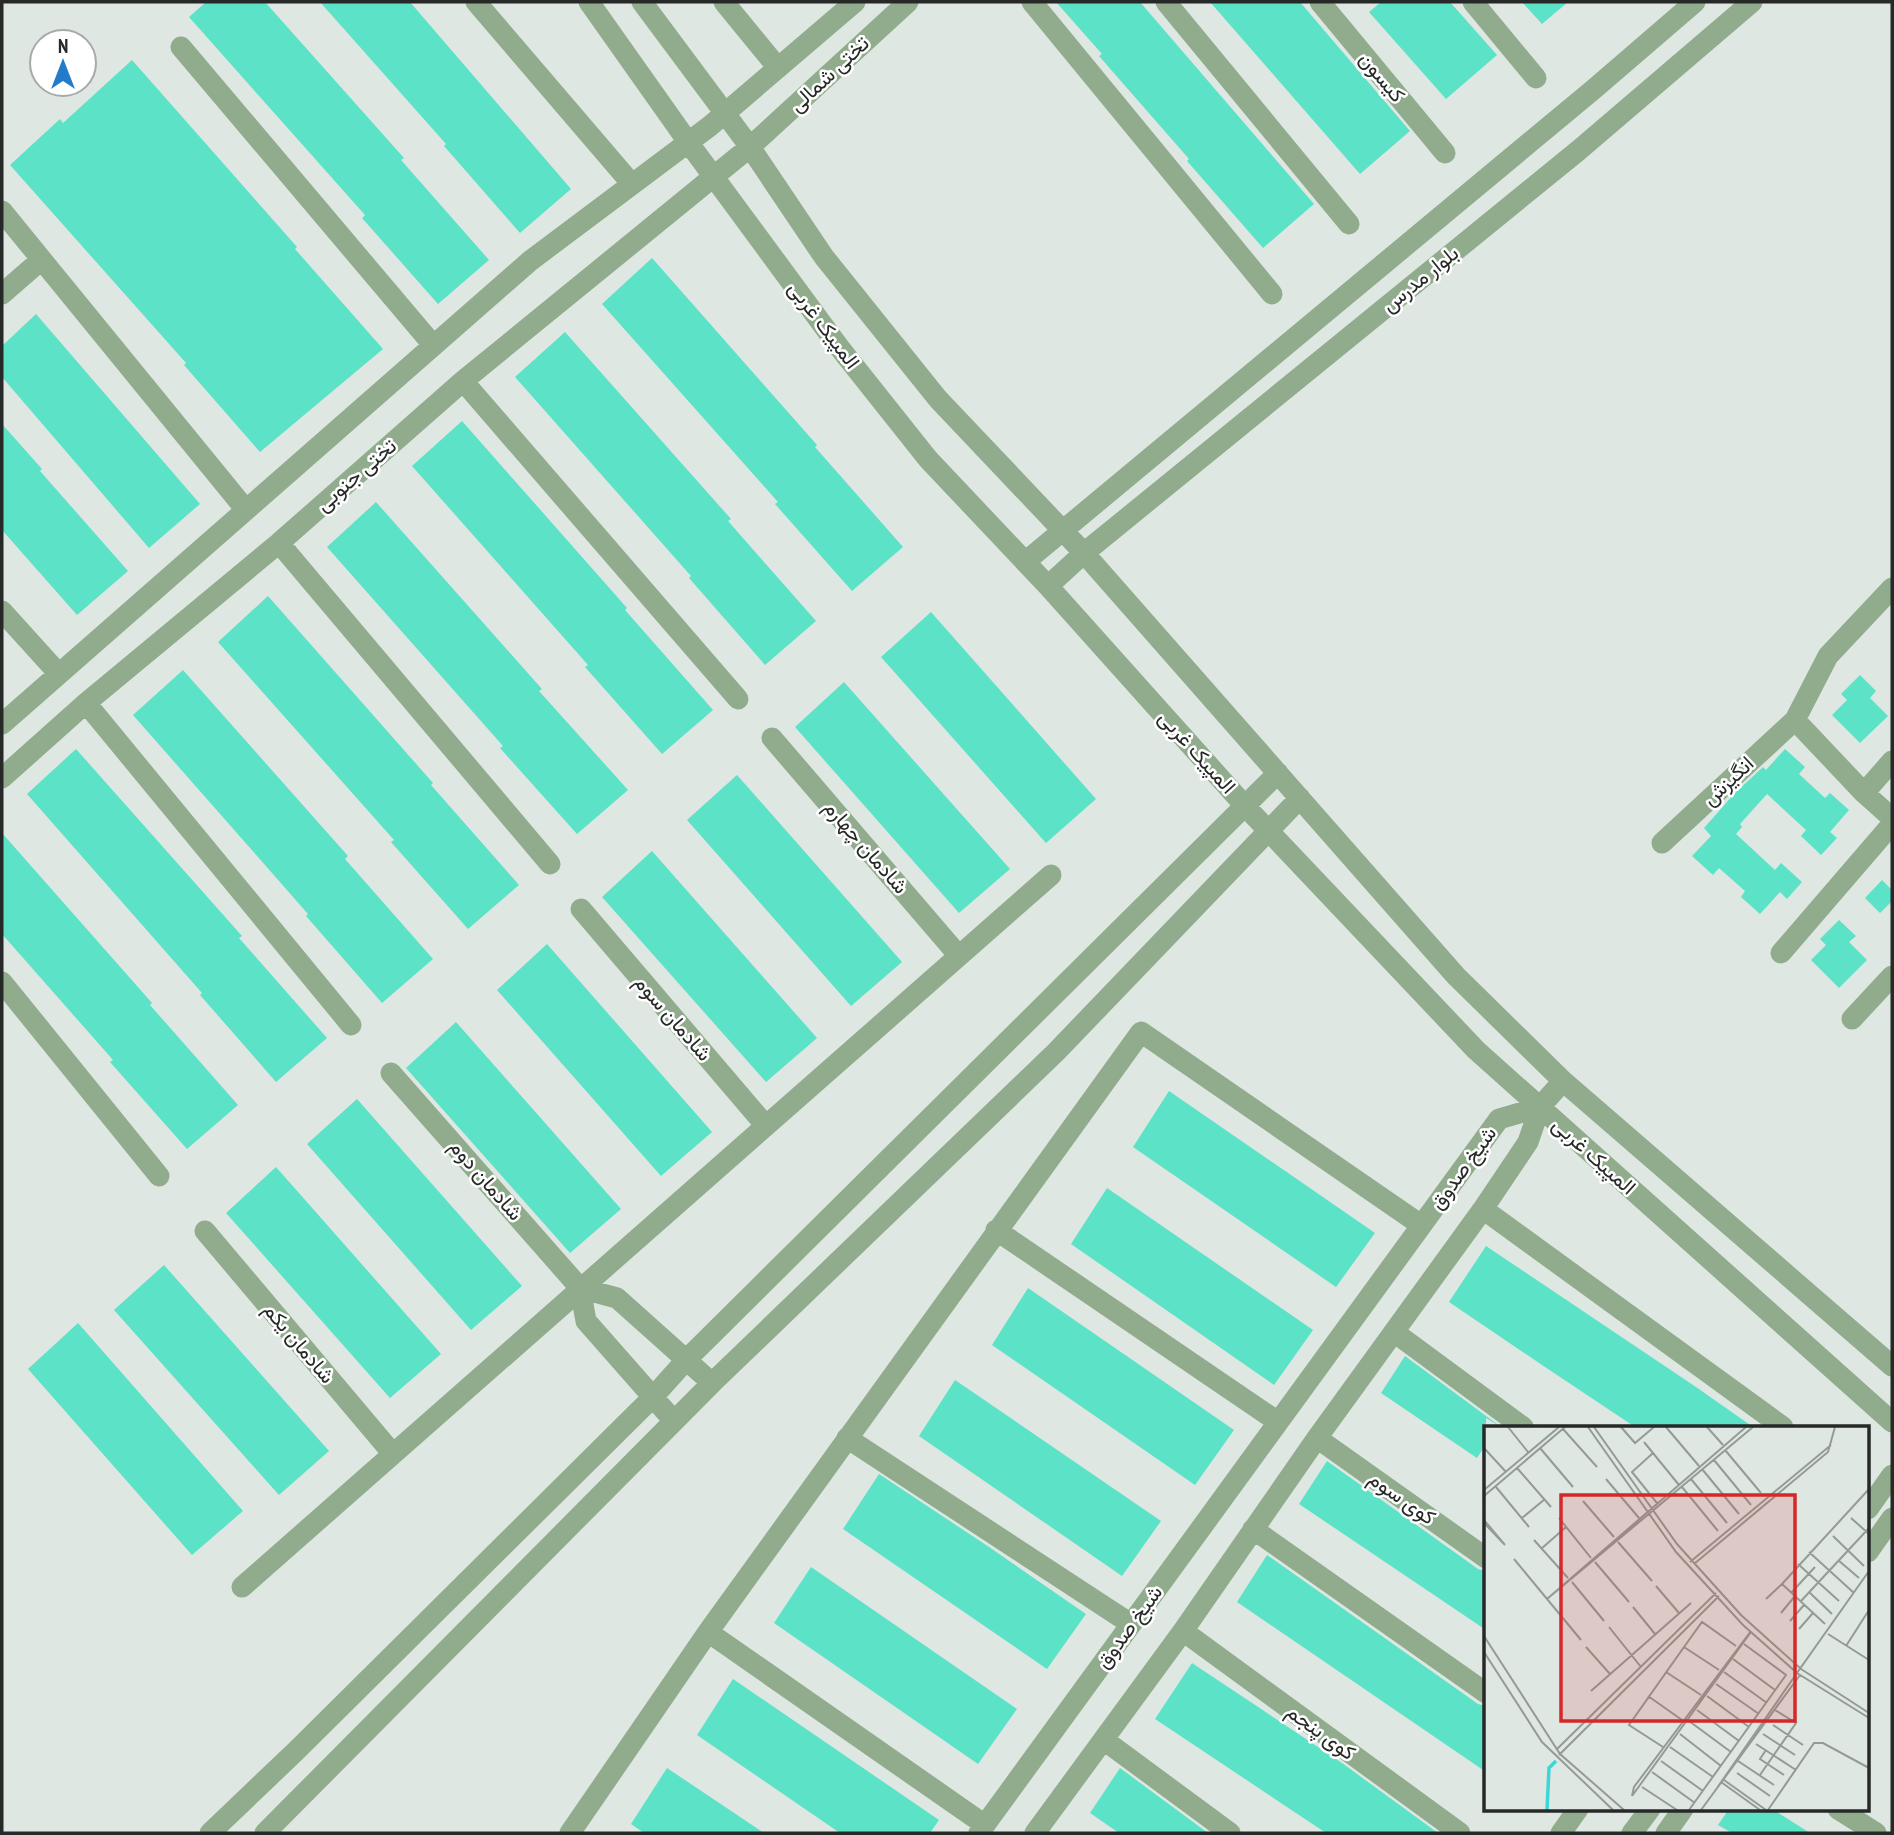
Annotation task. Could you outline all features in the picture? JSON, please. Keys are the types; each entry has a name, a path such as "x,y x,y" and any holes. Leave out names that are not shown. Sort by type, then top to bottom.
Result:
{"street":[{"path":"476,2 631,183"},
{"name":"المپیک غربی","path":"589,2 839,347 920,449 1048,586 1245,806 1476,1050 1892,1422"},
{"name":"المپیک غربی","path":"642,2 750,147 824,257 922,378 1084,552 1455,975 1563,1081 1892,1366"},
{"path":"724,2 778,68"},
{"name":"تختی شمالی","path":"688,142 855,2"},
{"name":"تختی شمالی","path":"714,177 908,2"},
{"path":"1031,2 1272,294"},
{"path":"1166,2 1349,224"},
{"name":"کیسون","path":"1320,2 1444,153"},
{"path":"1474,2 1536,78"},
{"name":"بلوار مدرس","path":"1025,562 1695,2"},
{"name":"بلوار مدرس","path":"1048,586 1084,552 1579,150 1752,2"},
{"path":"181,47 433,345"},
{"path":"2,724 553,242 688,142"},
{"name":"تختی جنوبی","path":"2,778 463,381 714,177"},
{"path":"2,211 246,510"},
{"path":"2,294 41,260"},
{"path":"463,381 738,699"},
{"path":"279,542 550,864"},
{"name":"انگیزش","path":"1662,843 1795,720 1828,656 1892,588"},
{"path":"2,611 60,674"},
{"path":"86,703 351,1025"},
{"path":"1795,720 1864,793 1892,818"},
{"name":"شادمان چهارم","path":"772,738 959,956"},
{"path":"1864,793 1892,761"},
{"path":"210,1833 298,1750 653,1397 687,1359 1278,773"},
{"path":"265,1833 712,1383 1056,1052 1300,798"},
{"path":"1781,953 1892,824"},
{"path":"242,1587 1051,875"},
{"name":"شادمان سوم","path":"581,909 766,1126"},
{"path":"1852,1019 1892,976"},
{"path":"2,982 159,1176"},
{"path":"570,1833 708,1632 1141,1032 1421,1225"},
{"name":"شادمان دوم","path":"391,1073 580,1288"},
{"path":"1540,1107 1563,1081"},
{"name":"شیخ صدوق","path":"1036,1833 1483,1209 1528,1142 1540,1107"},
{"name":"شیخ صدوق","path":"982,1829 1499,1119 1540,1107"},
{"path":"1483,1209 1782,1426"},
{"path":"996,1230 1278,1422"},
{"name":"شادمان یکم","path":"205,1231 393,1454"},
{"path":"580,1288 617,1298 712,1383"},
{"path":"580,1288 586,1321 674,1421"},
{"path":"1394,1332 1522,1426"},
{"path":"847,1438 1131,1624"},
{"name":"کوی سوم","path":"1317,1438 1484,1557"},
{"path":"1870,1506 1892,1475"},
{"path":"1870,1549 1892,1518"},
{"path":"1253,1529 1484,1692"},
{"name":"کوی پنجم","path":"1183,1631 1460,1833"},
{"path":"708,1632 982,1829"},
{"path":"1104,1740 1230,1833"},
{"path":"1561,1833 1577,1811"},
{"path":"1632,1833 1648,1811"},
{"path":"1666,1833 1682,1811"},
{"path":"1841,1811 1876,1833"}],"building":[{"path":"206,2 265,2 404,158 401,160 489,260 438,304 362,218 365,215 189,17"},
{"path":"320,2 410,2 571,189 520,233 444,146 446,144"},
{"path":"1056,2 1140,2 1314,204 1263,248 1187,161 1189,159"},
{"path":"1210,2 1300,2 1410,131 1360,174"},
{"path":"1381,2 1450,2 1497,55 1446,99 1369,12"},
{"path":"1522,2 1568,2 1542,24"},
{"path":"132,60 383,349 260,452 184,365 186,363 10,165 60,119 63,123 90,98 98,98 98,91"},
{"path":"652,258 903,547 852,591 775,504 778,502 602,304"},
{"path":"36,314 200,504 149,548 2,377 2,346"},
{"path":"565,332 731,519 728,521 816,621 765,665 689,578 691,576 515,377"},
{"path":"462,421 713,710 662,754 585,667 588,665 412,466"},
{"path":"2,424 128,571 77,615 2,530"},
{"path":"376,502 628,790 577,834 327,547"},
{"path":"268,596 519,885 468,929 391,842 394,840 218,642"},
{"path":"931,612 1096,799 1046,843 881,657"},
{"path":"183,670 348,856 345,859 433,959 382,1003 306,916 308,914 133,715"},
{"path":"1860,675 1876,691 1870,698 1888,716 1860,743 1832,715 1847,700 1841,694"},
{"path":"844,682 1010,869 959,913 795,727"},
{"path":"76,749 242,936 239,938 327,1038 276,1082 200,995 202,993 27,794"},
{"path":"1785,749 1805,767 1799,774 1825,798 1830,793 1849,810 1830,832 1837,838 1821,855 1801,836 1806,830 1767,794 1740,824 1742,827 1736,834 1775,870 1781,863 1802,882 1787,899 1780,892 1760,914 1741,897 1745,891 1719,868 1713,875 1692,856 1711,836 1704,828 1734,794 1763,767 1766,770"},
{"path":"737,775 902,962 851,1006 687,820"},
{"path":"2,833 238,1105 187,1149 2,934"},
{"path":"652,851 817,1038 766,1082 602,897"},
{"path":"1882,880 1892,890 1892,901 1880,913 1865,898"},
{"path":"1839,920 1856,936 1849,942 1867,960 1839,988 1811,960 1826,945 1820,939"},
{"path":"547,944 712,1132 661,1176 497,990"},
{"path":"456,1022 621,1209 570,1253 406,1068"},
{"path":"1169,1091 1375,1233 1336,1287 1133,1147"},
{"path":"357,1099 522,1286 471,1330 307,1144"},
{"path":"276,1167 441,1354 390,1398 226,1213"},
{"path":"1107,1188 1313,1330 1274,1385 1071,1244"},
{"path":"1486,1246 1752,1426 1634,1426 1449,1302"},
{"path":"164,1265 329,1451 279,1495 114,1310"},
{"path":"1028,1288 1234,1430 1195,1485 992,1345"},
{"path":"78,1323 243,1511 192,1555 28,1369"},
{"path":"1405,1356 1500,1426 1486,1418 1484,1447 1477,1458 1381,1393"},
{"path":"955,1380 1161,1521 1122,1576 919,1436"},
{"path":"1327,1461 1478,1569 1484,1570 1484,1629 1299,1504"},
{"path":"879,1474 1086,1614 1047,1669 843,1529"},
{"path":"1267,1555 1478,1704 1484,1706 1484,1771 1237,1602"},
{"path":"811,1567 1017,1709 978,1764 774,1623"},
{"path":"1192,1663 1342,1763 1438,1833 1326,1833 1155,1719"},
{"path":"733,1679 939,1820 930,1833 840,1833 697,1735"},
{"path":"667,1768 764,1833 644,1833 631,1824"},
{"path":"1120,1768 1208,1833 1119,1833 1090,1813"},
{"path":"1728,1811 1775,1811 1810,1833 1732,1833 1718,1825"}]}
